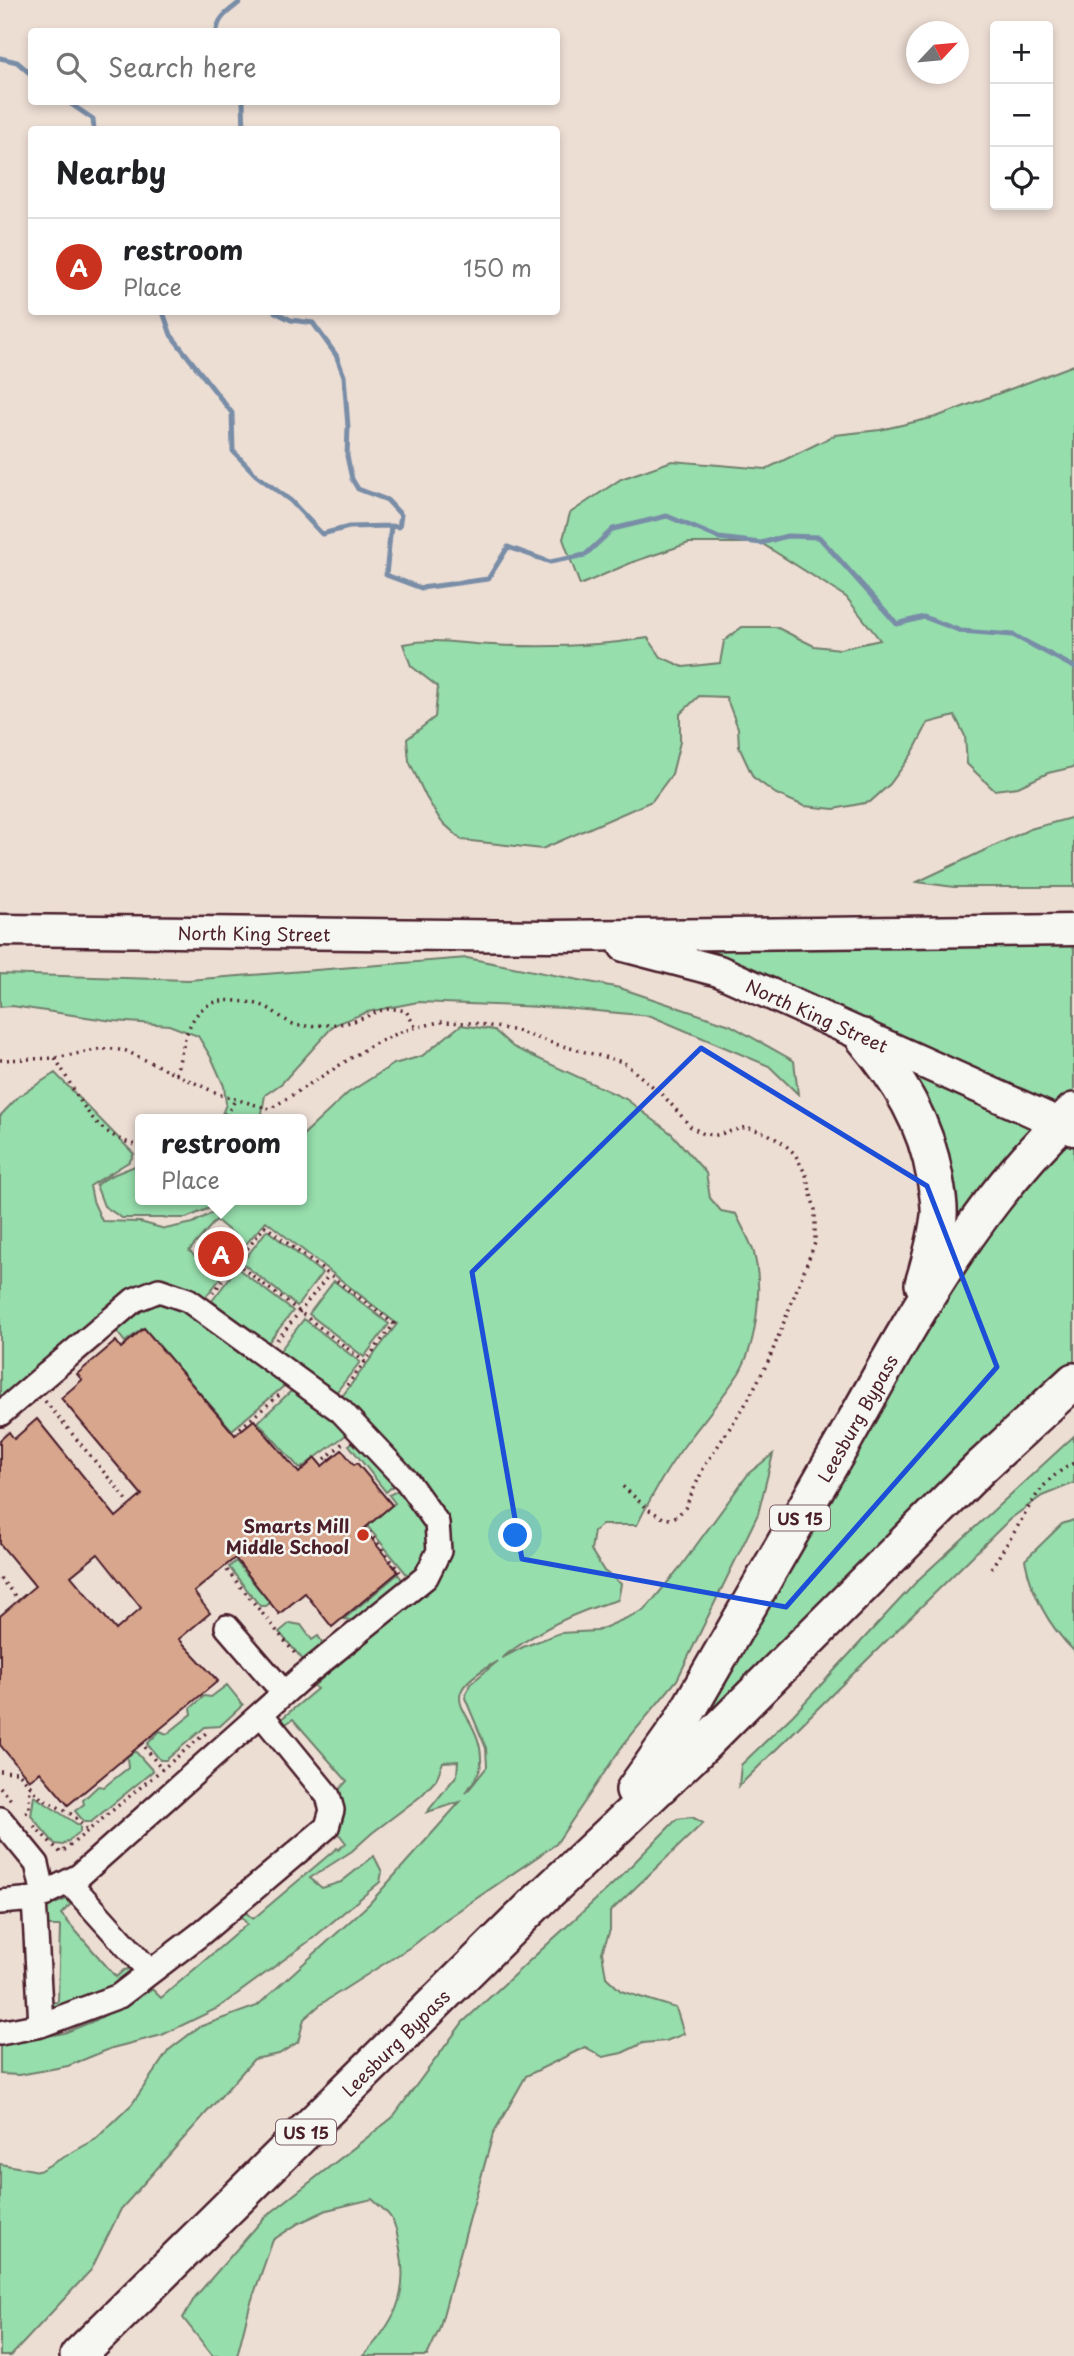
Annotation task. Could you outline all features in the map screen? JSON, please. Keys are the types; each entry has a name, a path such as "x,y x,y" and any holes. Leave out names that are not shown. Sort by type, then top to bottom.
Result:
{"highway":[{"path":"863,1037 890,1069 908,1098 918,1118 932,1160 939,1213 934,1247 914,1317"},
{"name":"Leesburg Bypass","path":"533,1906 634,1790 678,1728 914,1317 976,1223 1017,1168 1069,1122"},
{"name":"Leesburg Bypass","path":"78,2356 533,1906 690,1758 980,1468 1074,1381"}],"main road":[{"name":"North King Street","path":"0,930 551,936 1074,930"},
{"name":"North King Street","path":"551,936 613,944 719,971 863,1037 1069,1122"}],"lane":[{"path":"0,1414 134,1300 159,1290 188,1300 341,1411 407,1481 437,1523 439,1551 426,1577 309,1671 79,1876 39,1897 0,1902"},
{"path":"227,1627 284,1693"},
{"path":"0,2033 41,2025 119,1996 199,1935 327,1827 332,1810 328,1796 261,1714"},
{"path":"0,1819 37,1864 41,2025"},
{"path":"69,1882 150,1972"}],"path":[{"path":"176,1074 189,1025 201,1008 218,1001 257,1003 301,1026 354,1021 390,1007 405,1011 416,1028"},
{"path":"0,1060 55,1058 114,1049 126,1051 235,1099 270,1109 370,1046 403,1031 439,1022 474,1023 517,1031 623,1062 663,1095 691,1127 704,1134 717,1135 746,1127 768,1134 783,1143 795,1154 806,1175 815,1210 815,1242 769,1360 745,1405 704,1467 685,1508 677,1516 663,1518 620,1484"},
{"path":"55,1058 83,1108 116,1140 135,1145"},
{"path":"225,1114 235,1099"},
{"path":"201,1309 265,1226 394,1324 332,1404"},
{"path":"236,1263 365,1362"},
{"path":"265,1355 329,1274"},
{"path":"240,1427 299,1380"},
{"path":"32,1386 127,1500"},
{"path":"990,1568 1014,1533 1033,1498 1058,1471 1074,1463"},
{"path":"369,1532 413,1588"},
{"path":"227,1570 309,1671"},
{"path":"0,1578 16,1598"},
{"path":"33,1825 61,1853 206,1732 214,1731"},
{"path":"145,1747 162,1770"},
{"path":"0,1771 18,1772 41,1798 73,1815"},
{"path":"0,1787 24,1816 29,1809 30,1786"},
{"path":"70,1809 89,1832"}],"highlighted area":[{"path":"701,1048 927,1186 997,1367 786,1607 522,1559 472,1272"}],"green space":[{"path":"1074,365 1074,767 1048,773 1018,787 994,790 967,764 965,736 955,716 928,723 912,754 890,784 870,802 834,809 804,806 776,794 753,777 739,747 738,728 726,697 699,696 680,714 680,742 672,774 652,801 542,849 462,840 441,821 409,761 407,739 435,717 438,687 411,666 403,644 437,641 552,646 591,645 648,638 661,657 683,667 720,663 724,641 742,627 776,627 814,646 840,649 880,640 846,597 761,543 689,543 633,562 580,585 563,539 570,513 621,479 672,461 766,469 835,435 880,430 936,417"},
{"path":"1074,817 1074,887 954,887 917,882 1030,829"},
{"path":"1074,938 1074,1100 1059,1115 647,939"},
{"path":"467,958 620,988 730,1025 794,1061 798,1094 769,1066 651,1016 564,1008 418,1002 367,1012 334,1025 282,1083 265,1095 262,1114 222,1114 226,1104 224,1086 198,1036 169,1025 113,1021 12,1006 0,1007 0,974 188,980"},
{"path":"461,1025 494,1030 513,1047 626,1099 672,1134 706,1173 710,1198 721,1211 736,1214 752,1248 757,1267 757,1314 750,1346 739,1373 671,1465 637,1525 602,1525 594,1531 591,1550 604,1571 621,1584 618,1600 557,1623 502,1658 560,1633 597,1631 645,1610 749,1473 773,1454 758,1514 677,1680 623,1745 556,1844 442,1922 415,1944 321,2004 304,2019 298,2042 279,2054 254,2059 121,2209 91,2270 11,2356 0,2356 0,2164 39,2171 96,2139 132,2104 169,2050 199,2027 257,2006 369,1904 460,1802 427,1812 457,1775 458,1761 443,1762 436,1780 421,1796 352,1851 310,1878 322,1888 341,1882 374,1856 382,1872 380,1882 312,1939 218,2008 162,2035 112,2048 68,2066 19,2075 0,2074 0,2041 19,2041 64,2033 96,2020 152,1989 161,1998 247,1924 239,1914 244,1911 253,1919 346,1843 336,1830 342,1811 337,1792 347,1781 293,1719 283,1726 279,1721 317,1689 314,1686 319,1681 428,1590 443,1568 447,1546 337,1403 397,1324 266,1221 246,1244 216,1220 189,1251 221,1278 203,1300 163,1285 0,1405 0,1116 19,1096 55,1073 134,1154 130,1161 90,1186 102,1221 140,1222 165,1229 193,1223 227,1205 307,1205 307,1131 348,1093 394,1064 422,1056","holes":["498,1661 470,1684 465,1698 486,1748 487,1767 466,1793 481,1764 479,1745 460,1697 464,1687 476,1675"]},
{"path":"898,1056 1044,1126 943,1261"},
{"path":"1062,1138 1074,1139 1074,1365 639,1796 961,1268"},
{"path":"135,1166 135,1205 217,1205 186,1218 122,1218 104,1206 96,1185"},
{"path":"267,1230 322,1273 297,1306 242,1263"},
{"path":"237,1268 293,1311 267,1344 212,1301"},
{"path":"334,1281 389,1324 364,1357 309,1314"},
{"path":"163,1301 176,1303 283,1381 284,1386 232,1430 143,1328 125,1342 117,1332 117,1327 139,1310"},
{"path":"304,1319 360,1362 334,1395 279,1352"},
{"path":"295,1391 347,1432 300,1469 258,1422 290,1392"},
{"path":"1074,1436 1074,1483 1042,1496 1010,1519 739,1786 741,1765 793,1715 919,1579"},
{"path":"356,1440 393,1481 393,1486 386,1492 349,1445"},
{"path":"400,1489 430,1532 431,1545 423,1571 409,1577 367,1526 395,1503 389,1495"},
{"path":"1074,1520 1074,1651 1056,1631 1042,1609 1025,1560 1062,1524"},
{"path":"236,1561 270,1603 266,1606 260,1606 229,1567"},
{"path":"398,1574 403,1581 403,1588 363,1622 344,1619"},
{"path":"290,1623 301,1625 312,1640 318,1636 326,1648 310,1668 279,1632"},
{"path":"227,1685 243,1705 220,1726 205,1727 166,1760 160,1760 147,1744 160,1731 167,1734 192,1714 191,1708 204,1696 211,1697"},
{"path":"135,1751 153,1771 91,1822 84,1822 75,1811 98,1786 104,1787 128,1768 127,1757"},
{"path":"34,1796 80,1826 80,1832 63,1845 55,1844 31,1816"},
{"path":"692,1817 703,1823 610,1912 610,1930 602,1952 606,1977 621,1991 676,2008 684,2034 666,2041 643,2043 622,2053 603,2057 585,2047 526,2076 493,2134 439,2330 427,2356 363,2356 391,2320 402,2281 395,2225 372,2199 327,2210 299,2223 273,2240 250,2305 237,2356 213,2356 183,2318 195,2297 264,2218 392,2118 463,2022 615,1882 677,1819"},
{"path":"67,1899 70,1905 61,1914 116,1977 124,1970 129,1969 130,1972 111,1988 51,2014 46,2003 58,2002 60,1926 48,1926 47,1907"}],"building":[{"path":"223,1241 234,1249 220,1268 209,1259"},
{"name":"Smarts Mill Middle School","path":"144,1328 235,1435 254,1420 299,1473 315,1458 322,1466 342,1450 354,1465 357,1463 392,1505 364,1529 398,1572 332,1627 305,1593 279,1614 235,1558 194,1592 210,1613 179,1639 218,1681 68,1805 40,1772 29,1780 0,1745 0,1616 35,1586 0,1544 0,1440 9,1432 14,1439 37,1419 116,1517 142,1495 61,1398 82,1380 77,1374 116,1341 121,1348","holes":["98,1554 141,1608 116,1630 71,1576"]}],"waterway":[{"path":"218,28 221,19 239,0"},
{"path":"0,58 17,62 28,72"},
{"path":"72,105 93,119 94,126"},
{"path":"243,105 244,126"},
{"path":"164,315 171,335 232,413 233,451 256,475 291,501 322,534 349,527 391,526 386,575 421,588 488,579 508,547 550,562 585,555 613,529 667,516 719,538 761,543 787,536 819,537 897,624 924,617 961,631 1013,635 1074,667"},
{"path":"281,315 291,320 313,323 336,355 344,376 347,456 352,479 358,489 387,500 401,515 399,527 391,526"}],"place":[{"name":"restroom","path":"221,1254"},
{"name":"Smarts Mill Middle School","path":"363,1535"}]}
